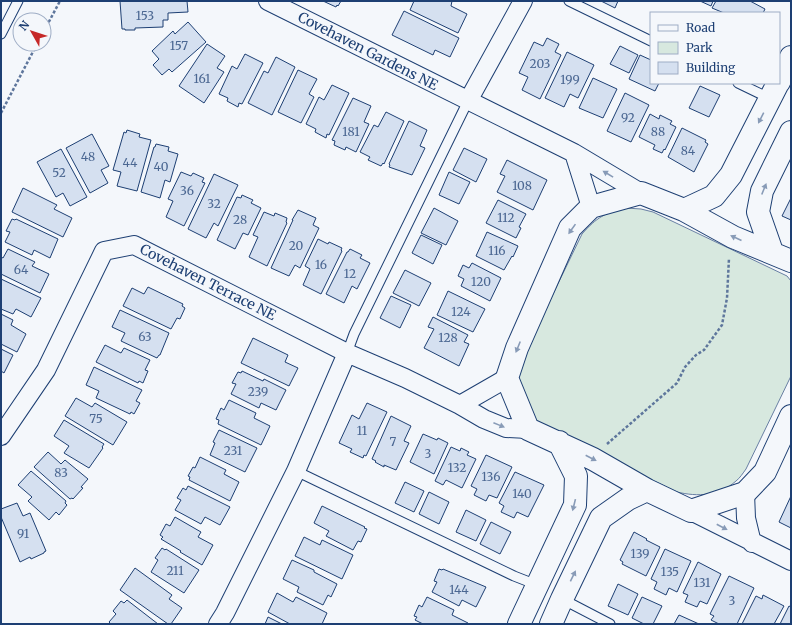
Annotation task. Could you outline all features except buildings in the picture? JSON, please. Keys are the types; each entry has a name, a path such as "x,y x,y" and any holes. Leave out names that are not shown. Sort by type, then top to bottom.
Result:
{"street":[{"name":"Covehaven Gardens NE","path":"268,1 574,153 641,194"},
{"path":"468,101 522,1"},
{"path":"780,80 791,57"},
{"path":"684,210 714,196 731,175 776,88"},
{"path":"781,257 758,212 762,191 791,132"},
{"path":"574,153 591,207"},
{"path":"466,408 507,378 517,348 570,228 591,207 641,194 684,210 733,237 781,257"},
{"name":"Covehaven Terrace NE","path":"1,436 46,370 104,251 134,245 347,353 405,378 466,408 484,420 506,428 528,429"},
{"path":"218,624 225,613 296,471 347,353"},
{"path":"507,378 528,429 593,459 647,490 791,561"},
{"path":"692,511 745,493 765,472 791,416"},
{"path":"519,624 575,505 576,476 559,442"},
{"path":"551,624 601,518 628,499 647,490"},
{"path":"745,493 746,518 752,543"}],"lane":[{"path":"1,34 17,1"},
{"path":"569,1 650,41"},
{"path":"746,84 776,88"},
{"path":"347,353 354,334 468,101"},
{"path":"296,471 514,576 537,585"},
{"path":"562,599 610,624"}],"path":[{"path":"52,16 60,1"},
{"path":"1,113 33,52"},
{"path":"593,459 598,452 640,417 677,383 685,367 696,355 704,350 722,325 726,310 729,253 733,237"}],"green space":[{"path":"626,208 641,209 653,212 787,276 791,281 791,376 746,469 736,481 723,490 700,495 677,492 548,431 532,418 519,388 519,374 524,354 582,234 592,223 602,216"}]}
